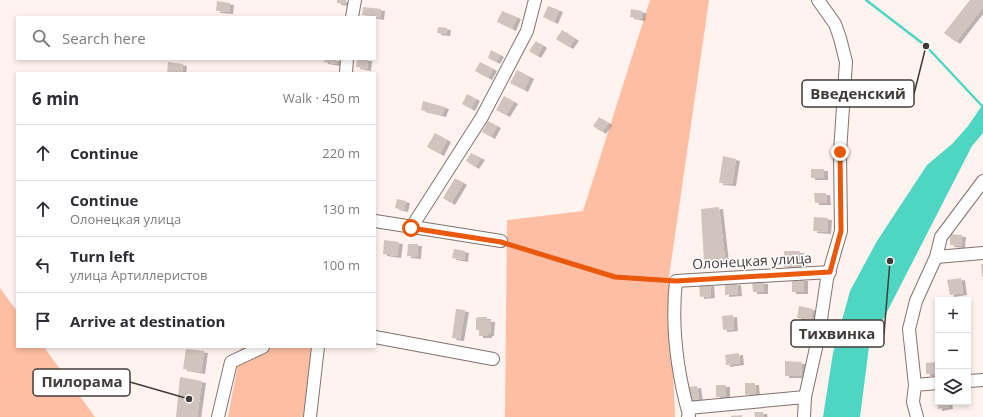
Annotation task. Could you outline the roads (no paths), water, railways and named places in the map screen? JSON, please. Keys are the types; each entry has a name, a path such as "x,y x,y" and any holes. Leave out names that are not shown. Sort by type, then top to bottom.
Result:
{"street":[{"path":"352,16 355,0"},
{"path":"411,228 482,117 527,31 535,0"},
{"path":"804,417 805,397 818,339 827,279 841,231 840,152 846,62 835,24 818,0"},
{"path":"346,72 347,60"},
{"path":"917,417 913,402 914,385 909,329 916,301 936,257 941,237 983,181"},
{"path":"376,221 501,242"},
{"path":"936,257 983,253"},
{"name":"Олонецкая улица","path":"688,412 682,388 674,338 676,281 830,272"},
{"path":"376,337 493,359"},
{"path":"218,417 231,362 261,348"},
{"path":"310,417 318,348"},
{"path":"971,381 983,380"},
{"path":"914,385 935,383"},
{"path":"688,412 805,397"},
{"path":"907,417 913,402"}],"water":[{"path":"983,104 983,133 972,146 869,347 860,417 823,417 833,353 850,291 877,241 927,165 952,144 968,126"}],"waterway":[{"path":"866,0 926,46 983,107"}],"place":[{"name":"Введенский","path":"926,46"},
{"name":"Тихвинка","path":"890,261"},
{"name":"Пилорама","path":"189,399"}]}
